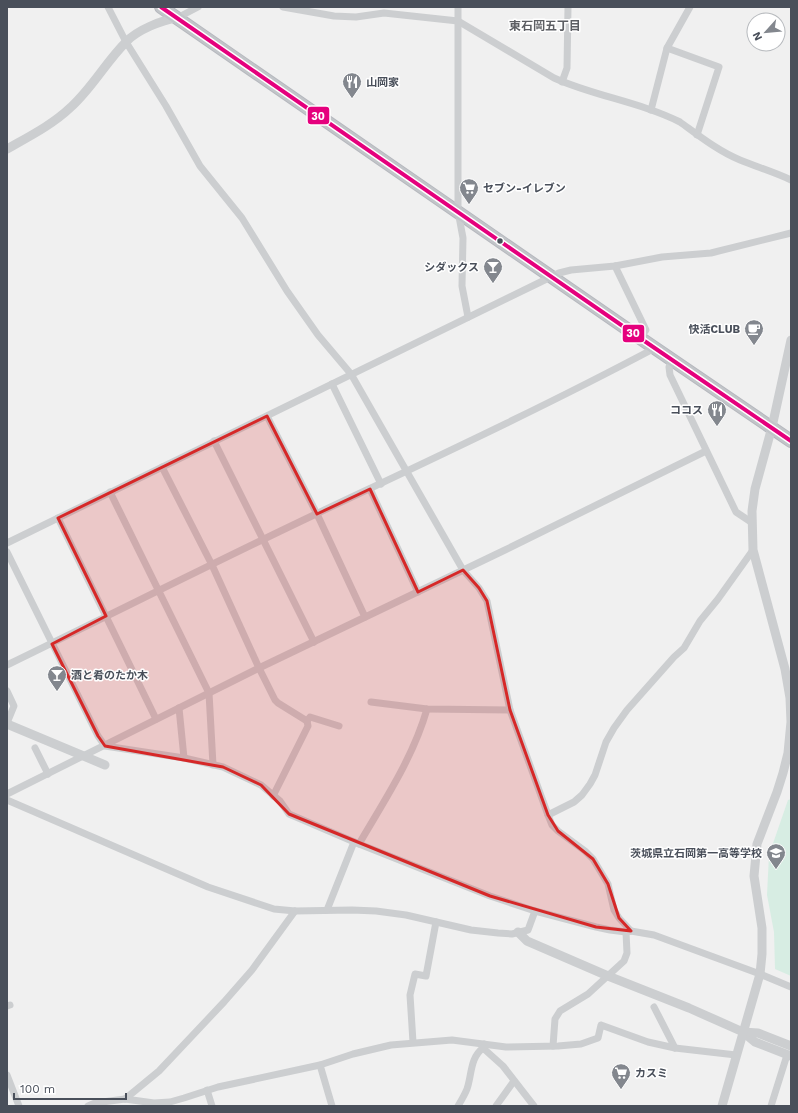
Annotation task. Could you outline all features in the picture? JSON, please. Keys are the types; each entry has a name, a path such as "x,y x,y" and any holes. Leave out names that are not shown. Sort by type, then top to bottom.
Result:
{"highway":[{"path":"161,7 791,441"}],"street":[{"path":"108,7 126,42 166,106 200,166 242,218 287,291 323,341 352,374 463,570 480,588 487,601 510,710 552,826 558,832 585,850 596,864 608,884 614,910 629,932 627,953 624,961 588,994 560,1011 555,1018 553,1046"},
{"path":"7,149 35,134 71,107 87,91 126,42 135,34 167,19 177,18 198,7"},
{"path":"283,7 334,16 356,17 384,13 458,21 562,82 651,110 680,122 739,160 774,172 791,180"},
{"path":"458,7 458,211 464,238 462,286 468,317"},
{"path":"562,82 567,68 568,7"},
{"path":"651,110 667,48 690,7"},
{"path":"667,48 719,67 698,135"},
{"path":"7,542 559,273 571,270 615,266 662,257 711,253 791,233"},
{"path":"615,266 646,330 640,338"},
{"path":"722,1106 760,974 762,928 754,876 757,844 784,773 788,753 790,698 785,669 753,550 752,522 755,489 772,427 791,340"},
{"path":"7,665 317,514 407,472 599,378 655,348"},
{"path":"672,360 669,367 670,375 736,512 752,522"},
{"path":"332,384 380,484"},
{"path":"267,416 317,514 365,617"},
{"path":"214,442 314,642"},
{"path":"7,794 259,668 418,592 706,450"},
{"path":"162,467 212,565 275,700 307,721"},
{"path":"370,490 418,592"},
{"path":"110,492 209,693 213,765"},
{"path":"58,518 156,719"},
{"path":"548,815 574,802 582,795 595,775 606,742 614,728 627,710 674,657 684,648 700,621 727,587 753,550"},
{"path":"7,552 98,736 105,746 184,758 223,767 261,785 280,801 289,814 490,896 535,911 596,927 654,935 672,940 791,987"},
{"path":"7,691 14,706 7,723 105,764"},
{"path":"371,702 427,709 510,710"},
{"path":"179,708 184,758"},
{"path":"327,910 357,843 384,803 411,752 422,726 427,709"},
{"path":"307,721 310,717 339,726"},
{"path":"273,796 308,726 307,721"},
{"path":"35,748 48,774"},
{"path":"7,800 208,887 274,909 295,911 376,911 471,930 512,934 528,930 535,911"},
{"path":"88,1106 125,1099 166,1064 252,970 295,911"},
{"path":"412,1042 410,995 415,974 426,976 436,922"},
{"path":"518,932 527,941 608,976 689,1008 743,1032 755,1042 790,1052 771,1106"},
{"path":"654,1007 674,1048"},
{"path":"125,1099 134,1104 170,1102 207,1090 320,1064 379,1047 412,1042 452,1040 483,1046 506,1047 581,1044 598,1038 601,1025 648,1042 674,1048 736,1055"},
{"path":"483,1046 503,1066 534,1106"},
{"path":"458,1106 467,1088 474,1059 477,1052 483,1046"},
{"path":"320,1064 332,1106"},
{"path":"7,1075 19,1106"},
{"path":"496,1106 514,1081"},
{"path":"207,1090 212,1106"}],"highlighted area":[{"path":"267,416 317,514 370,489 418,592 463,570 479,588 487,601 510,710 548,815 558,831 593,859 608,884 619,918 631,931 596,927 490,896 289,814 261,785 223,767 105,746 98,736 52,644 106,616 58,518"}],"green space":[{"name":"茨城県立石岡第一高等学校","path":"791,799 791,976 775,969 774,932 767,895 769,855 788,800"}],"transit line":[{"name":"30","path":"161,7 791,441"}],"place":[{"name":"山岡家","path":"352,99"},
{"name":"セブン-イレブン","path":"469,205"},
{"name":"シダックス","path":"493,284"},
{"name":"快活CLUB","path":"754,346"},
{"name":"ココス","path":"717,427"},
{"name":"酒と肴のたか木","path":"57,692"},
{"name":"茨城県立石岡第一高等学校","path":"776,870"},
{"name":"カスミ","path":"621,1090"}],"district":[{"name":"東石岡五丁目","path":"545,26"}]}
